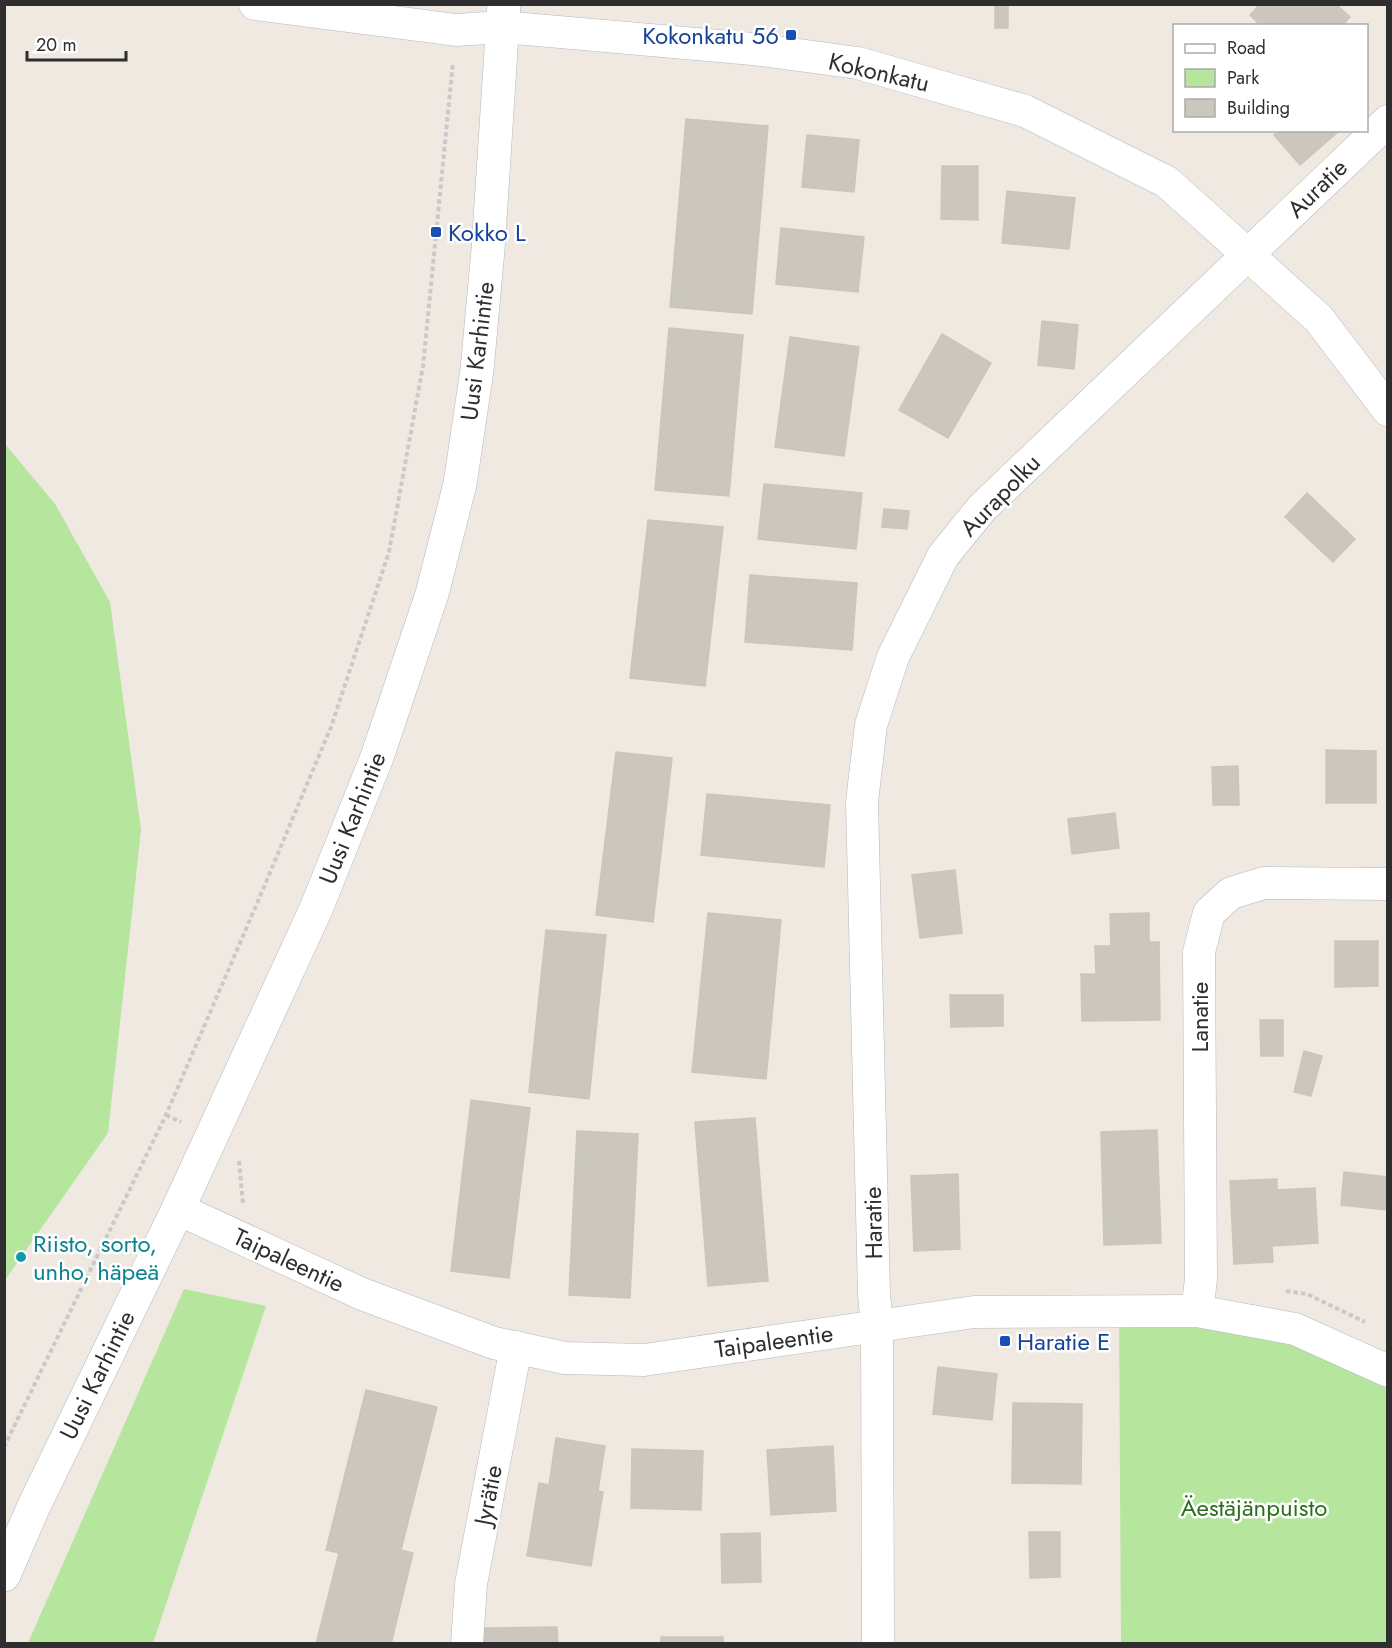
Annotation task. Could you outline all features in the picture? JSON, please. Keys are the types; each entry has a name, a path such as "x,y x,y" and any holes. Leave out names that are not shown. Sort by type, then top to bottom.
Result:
{"street":[{"name":"Kokonkatu","path":"255,4 456,30 503,16 858,63 1024,111 1167,182 1319,319 1388,410"},
{"name":"Uusi Karhintie","path":"4,1575 33,1508 178,1209 316,909 377,757 432,594 460,484 477,370 488,250 503,16"},
{"name":"Auratie","path":"1247,255 1388,121"},
{"name":"Aurapolku","path":"862,802 871,725 893,657 943,556 982,508 1247,255"},
{"name":"Haratie","path":"862,802 874,1294 877,1326 878,1644"},
{"name":"Lanatie","path":"1197,1311 1201,1280 1199,952 1209,913 1231,893 1264,883 1388,884"},
{"name":"Taipaleentie","path":"178,1209 362,1294 494,1343 565,1358 644,1360 974,1312 1197,1311 1295,1329 1388,1371"},
{"name":"Jyrätie","path":"467,1644 471,1584 516,1347"}],"path":[{"path":"4,1447 166,1115 254,912 331,727 389,552 423,366 456,30"},
{"path":"166,1115 212,1136 238,1153 243,1208"},
{"path":"1284,1291 1307,1294 1367,1323"}],"green space":[{"path":"5,444 55,504 110,602 141,830 108,1133 5,1280"},
{"path":"184,1289 266,1306 153,1643 28,1643"},
{"name":"Äestäjänpuisto","path":"1119,1311 1197,1311 1387,1371 1387,1643 1121,1643"}],"building":[{"path":"995,4 1008,4 1008,28 995,28"},
{"path":"1260,4 1336,4 1350,17 1344,24 1259,24 1250,15"},
{"path":"686,119 768,126 752,314 670,307"},
{"path":"1278,132 1338,132 1300,165 1274,135"},
{"path":"807,135 859,140 854,192 802,187"},
{"path":"942,166 978,166 978,220 941,219"},
{"path":"1007,191 1075,198 1069,249 1002,243"},
{"path":"781,228 864,237 858,292 776,284"},
{"path":"1042,321 1078,325 1074,369 1038,365"},
{"path":"669,328 743,335 729,496 655,490"},
{"path":"942,334 991,363 948,438 899,410"},
{"path":"790,337 859,347 844,456 775,447"},
{"path":"764,484 862,493 856,549 758,539"},
{"path":"1307,493 1355,539 1333,562 1285,517"},
{"path":"884,509 909,511 907,529 882,527"},
{"path":"648,520 723,527 705,686 630,678"},
{"path":"750,575 857,583 852,650 745,642"},
{"path":"1326,750 1376,751 1376,803 1326,803"},
{"path":"616,752 672,758 653,922 596,915"},
{"path":"1238,766 1239,805 1213,805 1212,767"},
{"path":"707,794 830,805 824,867 701,855"},
{"path":"1115,813 1119,848 1072,854 1068,819"},
{"path":"955,870 962,933 920,938 912,875"},
{"path":"708,913 781,920 766,1079 692,1072"},
{"path":"1149,913 1149,942 1159,942 1160,1020 1082,1021 1081,974 1096,974 1095,946 1111,946 1110,914"},
{"path":"546,930 606,935 589,1099 529,1092"},
{"path":"1335,941 1378,941 1378,986 1335,987"},
{"path":"950,995 1003,995 1003,1026 951,1027"},
{"path":"1260,1020 1283,1020 1283,1056 1261,1056"},
{"path":"1304,1051 1322,1056 1311,1096 1294,1092"},
{"path":"471,1100 530,1108 509,1278 451,1271"},
{"path":"755,1118 768,1281 708,1286 695,1122"},
{"path":"1157,1130 1161,1243 1104,1245 1101,1132"},
{"path":"577,1131 638,1134 630,1298 569,1295"},
{"path":"1344,1172 1388,1177 1388,1210 1341,1205"},
{"path":"958,1174 960,1249 914,1251 911,1176"},
{"path":"1277,1179 1277,1190 1315,1188 1318,1243 1272,1246 1273,1262 1234,1264 1230,1181"},
{"path":"938,1367 997,1374 992,1420 933,1414"},
{"path":"366,1390 437,1407 401,1550 413,1553 391,1644 316,1644 339,1553 326,1550"},
{"path":"1013,1403 1082,1404 1081,1484 1012,1483"},
{"path":"556,1438 605,1446 598,1491 603,1492 591,1566 527,1556 539,1483 549,1485"},
{"path":"833,1446 836,1511 771,1515 767,1450"},
{"path":"632,1449 703,1451 701,1510 631,1508"},
{"path":"1029,1532 1060,1532 1060,1577 1030,1578"},
{"path":"760,1533 761,1582 722,1583 721,1534"},
{"path":"557,1627 558,1644 484,1644 483,1628"},
{"path":"661,1637 723,1637 723,1644 661,1644"}],"place":[{"name":"Kokonkatu 56","path":"791,35"},
{"name":"Kokko L","path":"436,232"},
{"name":"Riisto, sorto, unho, häpeä","path":"21,1257"},
{"name":"Haratie E","path":"1005,1341"}]}
